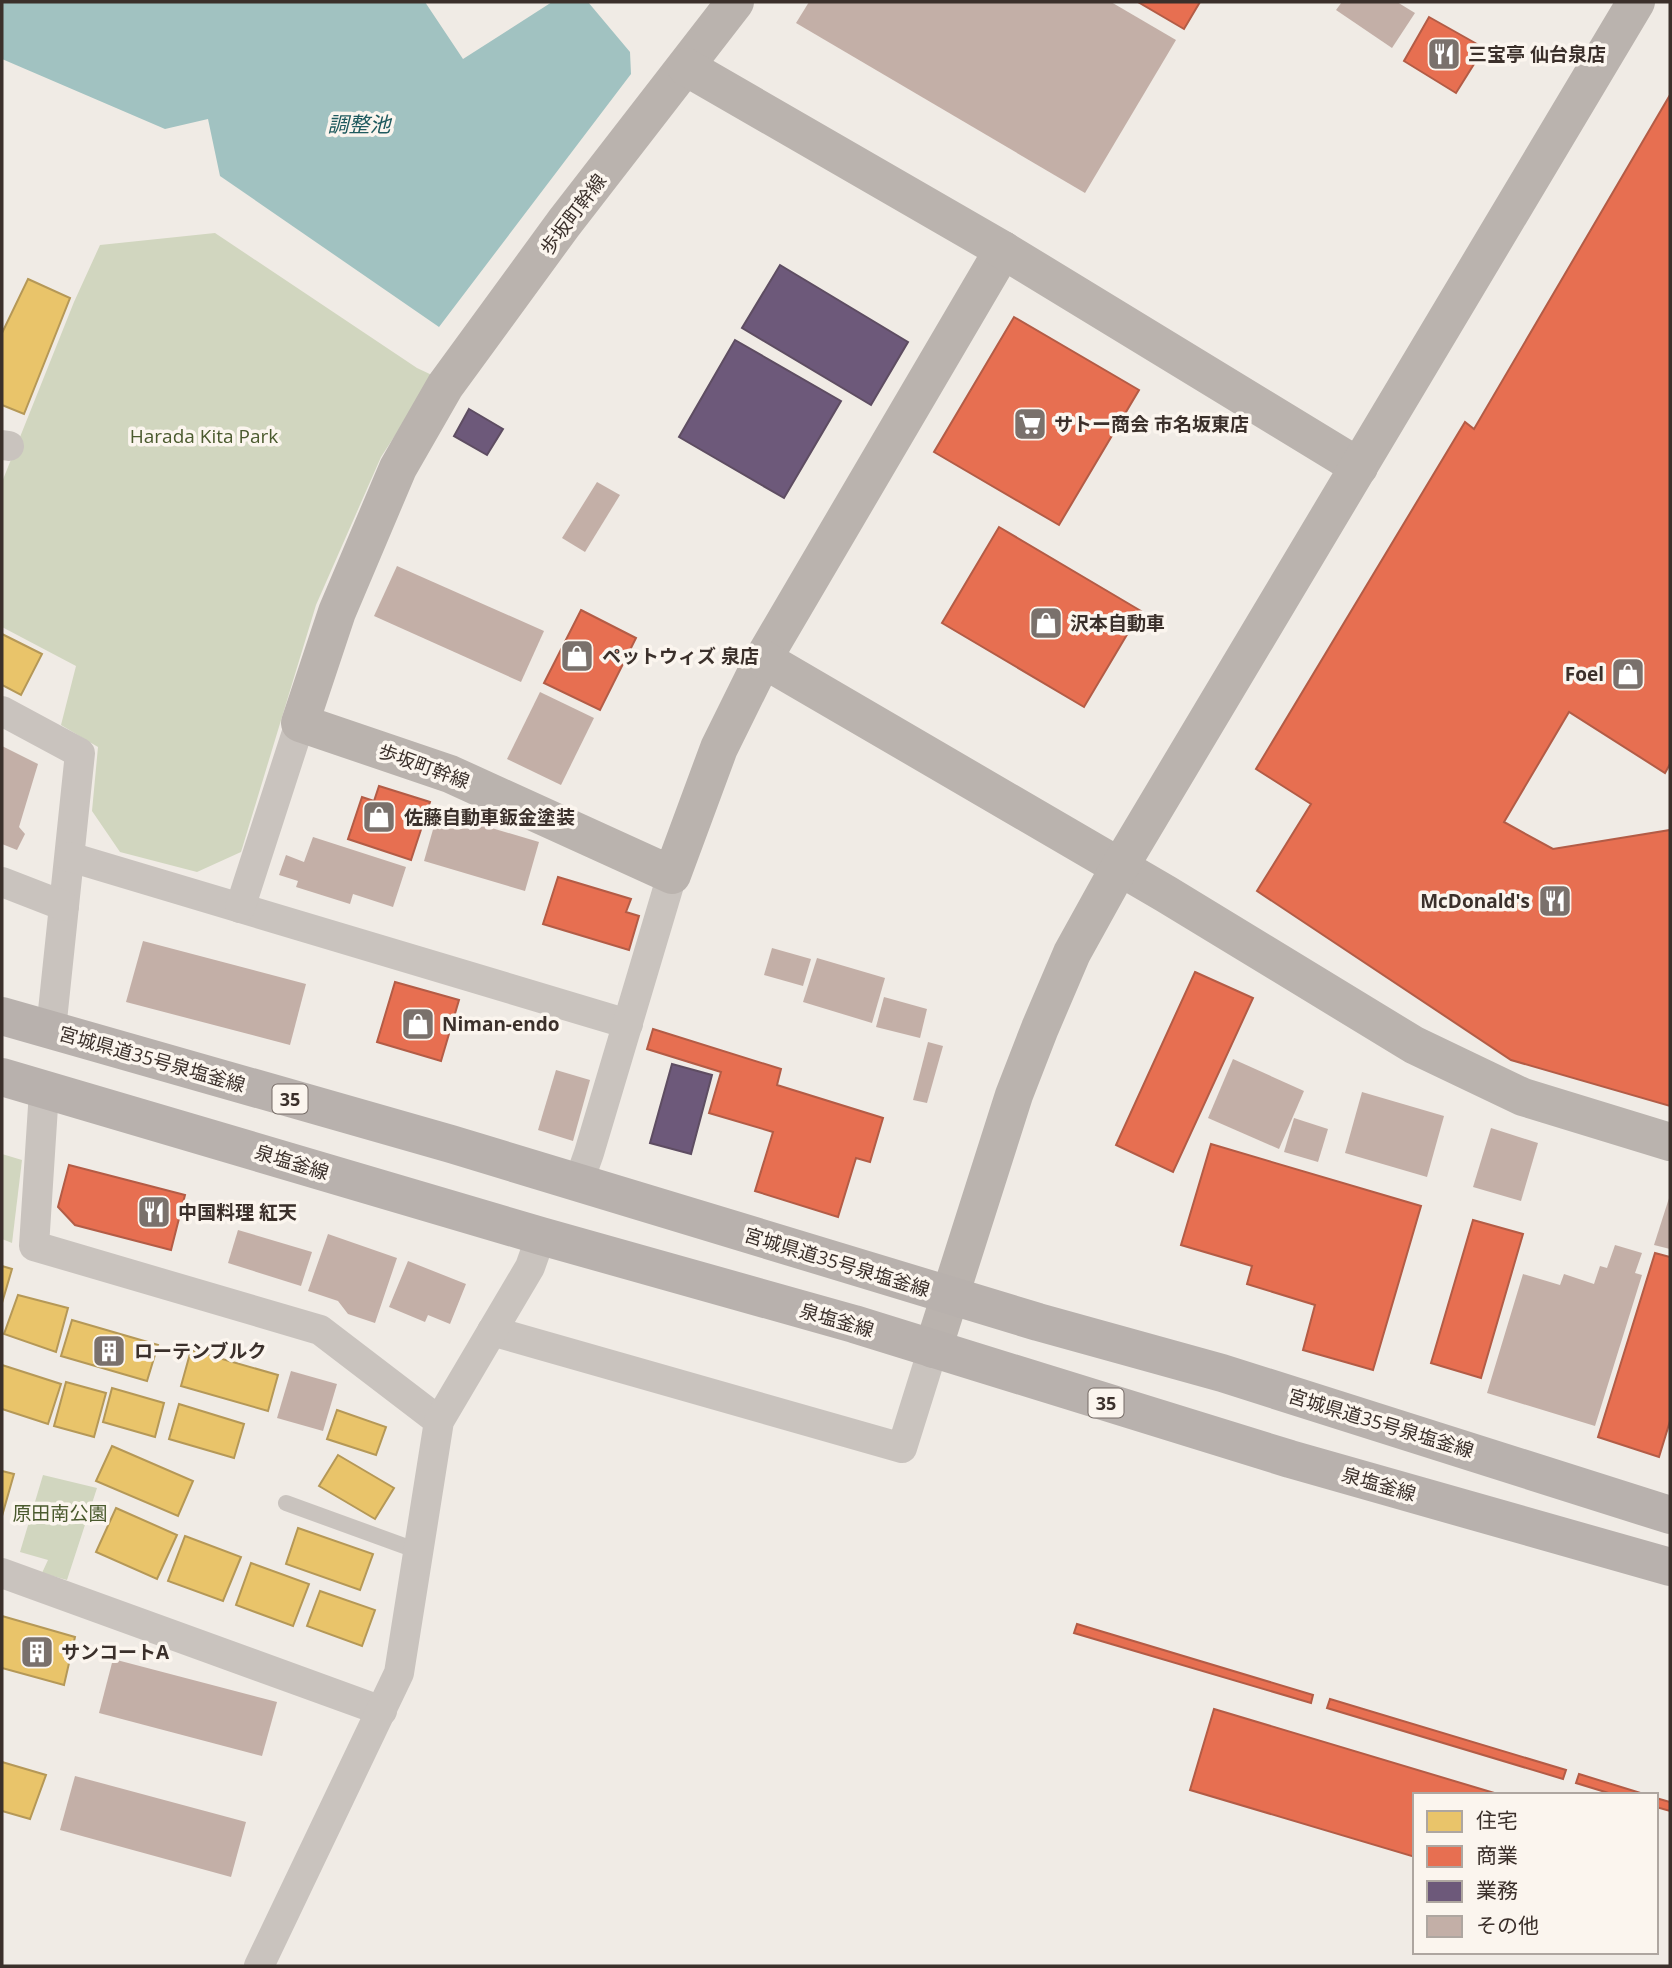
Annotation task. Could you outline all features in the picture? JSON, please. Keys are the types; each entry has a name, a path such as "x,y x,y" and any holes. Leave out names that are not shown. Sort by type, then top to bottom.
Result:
{"main road":[{"name":"宮城県道35号泉塩釜線","path":"2,1016 451,1144 949,1296 1222,1373 1670,1515"},
{"name":"泉塩釜線","path":"2,1077 541,1236 854,1324 1290,1459 1670,1567"}],"street":[{"name":"歩坂町幹線","path":"672,875 450,774 300,723 337,612 398,468 445,386 564,223 735,2"},
{"path":"492,1331 902,1448 1014,1095 1072,953 1119,868 1636,2"},
{"path":"686,67 1003,250 1359,467"},
{"path":"578,1184 672,875 719,748 763,659 1003,250"},
{"path":"763,659 1175,900 1414,1045 1523,1097 1670,1142"},
{"path":"2,711 80,753 51,1030"},
{"path":"240,908 300,723"},
{"path":"70,857 628,1024"},
{"path":"2,882 64,906"},
{"path":"44,1091 34,1246 320,1330 439,1421"},
{"path":"259,1966 399,1673 439,1421 530,1267 541,1236"},
{"path":"2,1573 382,1711"}],"lane":[{"path":"286,1503 418,1551"}],"green space":[{"name":"Harada Kita Park","path":"215,233 417,368 434,376 381,457 316,605 241,852 197,872 120,852 92,811 98,747 61,725 76,666 2,627 2,482 74,302 100,245"},
{"path":"2,1154 22,1160 12,1243 2,1239"},
{"name":"原田南公園","path":"43,1475 97,1488 67,1580 42,1573 48,1560 20,1552"}],"water":[{"name":"調整池","path":"2,2 425,2 463,59 552,2 588,2 630,52 631,74 439,327 220,176 208,119 165,129 2,59"}],"building: 住宅":[{"path":"28,279 70,298 24,414 2,405 2,333"},
{"path":"2,634 42,654 21,695 2,685"},
{"path":"2,1266 12,1269 2,1303"},
{"path":"18,1295 68,1308 56,1352 4,1334"},
{"name":"ローテンブルク","path":"72,1320 158,1345 147,1381 61,1356"},
{"path":"191,1350 278,1375 268,1411 181,1386"},
{"path":"2,1365 61,1384 48,1424 2,1409"},
{"path":"66,1382 106,1393 94,1437 54,1426"},
{"path":"112,1388 164,1403 155,1437 103,1422"},
{"path":"179,1404 244,1424 234,1458 169,1439"},
{"path":"337,1410 386,1427 376,1455 327,1439"},
{"path":"112,1446 193,1481 178,1516 96,1481"},
{"path":"338,1455 394,1488 375,1519 319,1486"},
{"path":"2,1471 14,1474 2,1516"},
{"path":"116,1508 177,1535 157,1579 96,1552"},
{"path":"298,1528 373,1554 360,1590 286,1564"},
{"path":"185,1536 241,1557 223,1601 168,1581"},
{"path":"251,1563 309,1584 293,1626 236,1605"},
{"path":"320,1591 375,1610 362,1646 307,1626"},
{"name":"サンコートA","path":"2,1616 75,1637 64,1685 2,1668"},
{"path":"2,1762 46,1775 30,1819 2,1811"}],"building: 商業":[{"path":"1138,2 1200,2 1184,29"},
{"name":"三宝亭 仙台泉店","path":"1429,17 1484,48 1456,93 1404,61"},
{"path":"1670,95 1670,764 1665,773 1569,712 1504,822 1553,849 1670,830 1670,1106 1511,1060 1257,891 1311,804 1256,769 1465,422 1474,429"},
{"path":"1014,317 1139,390 1059,525 934,452"},
{"path":"999,527 1141,611 1084,707 942,623"},
{"path":"581,610 636,638 600,710 544,683"},
{"path":"379,786 430,802 411,860 348,839 362,797 374,801"},
{"path":"558,877 631,899 626,912 639,916 629,950 543,924"},
{"path":"1195,972 1253,998 1173,1172 1116,1145"},
{"path":"395,982 459,1000 441,1061 377,1042"},
{"path":"653,1029 781,1069 777,1085 883,1118 870,1162 856,1158 838,1217 755,1191 773,1132 709,1113 721,1072 647,1049"},
{"path":"1211,1144 1421,1206 1373,1370 1303,1350 1315,1305 1247,1284 1252,1266 1181,1245"},
{"path":"69,1165 185,1195 171,1250 75,1225 58,1207"},
{"path":"1473,1220 1523,1234 1481,1378 1431,1363"},
{"path":"1655,1253 1670,1257 1670,1421 1659,1457 1598,1437"},
{"path":"1077,1624 1313,1695 1311,1703 1074,1633"},
{"path":"1330,1699 1566,1770 1563,1779 1327,1708"},
{"path":"1214,1709 1494,1793 1413,1793 1413,1856 1190,1790"},
{"path":"1579,1774 1641,1793 1608,1793 1576,1783"},
{"path":"1658,1799 1670,1802 1670,1811 1658,1808"}],"building: 業務":[{"path":"780,265 908,342 871,405 742,328"},
{"path":"735,340 841,401 784,498 679,437"},
{"path":"469,409 503,429 487,455 454,436"},
{"path":"672,1064 712,1075 691,1154 650,1143"}],"building: その他":[{"path":"809,2 1111,2 1176,40 1085,193 796,23"},
{"path":"1342,2 1397,2 1415,13 1392,48 1336,10"},
{"path":"597,482 620,495 585,552 562,538"},
{"path":"397,566 544,631 521,682 374,616"},
{"path":"540,692 594,718 561,785 507,759"},
{"path":"2,746 38,764 19,827 25,834 17,850 2,844"},
{"path":"438,812 539,842 525,891 424,861"},
{"path":"313,837 406,867 393,907 353,894 350,904 296,887 298,881 279,875 286,855 304,862"},
{"path":"143,941 306,984 290,1045 126,1002"},
{"path":"772,948 811,959 803,986 764,975"},
{"path":"817,958 885,978 872,1023 803,1002"},
{"path":"884,997 927,1009 920,1038 876,1027"},
{"path":"928,1042 943,1046 927,1103 913,1100"},
{"path":"1233,1059 1304,1091 1279,1149 1208,1118"},
{"path":"556,1070 590,1080 573,1141 538,1130"},
{"path":"1362,1092 1444,1116 1427,1177 1345,1153"},
{"path":"1294,1118 1328,1129 1318,1162 1284,1152"},
{"path":"1491,1128 1538,1143 1521,1201 1473,1187"},
{"path":"1670,1195 1670,1249 1654,1245"},
{"path":"238,1230 312,1252 301,1286 228,1263"},
{"path":"328,1234 397,1258 375,1323 348,1314 338,1301 308,1291"},
{"path":"1615,1245 1642,1253 1635,1273 1642,1275 1595,1426 1487,1393 1523,1274 1560,1285 1564,1274 1594,1284 1600,1266 1607,1268"},
{"path":"408,1261 466,1284 450,1324 428,1315 425,1322 389,1307"},
{"path":"291,1371 337,1384 323,1431 277,1418"},
{"path":"113,1659 277,1702 262,1756 99,1713"},
{"path":"75,1776 246,1822 231,1877 60,1830"}],"place":[{"name":"三宝亭 仙台泉店","path":"1444,54"},
{"name":"サトー商会 市名坂東店","path":"1030,424"},
{"name":"沢本自動車","path":"1046,623"},
{"name":"ペットウィズ 泉店","path":"577,656"},
{"name":"Foel","path":"1628,674"},
{"name":"佐藤自動車鈑金塗装","path":"379,817"},
{"name":"McDonald's","path":"1555,901"},
{"name":"Niman-endo","path":"418,1024"},
{"name":"中国料理 紅天","path":"154,1212"},
{"name":"ローテンブルク","path":"109,1351"},
{"name":"サンコートA","path":"37,1652"}]}
